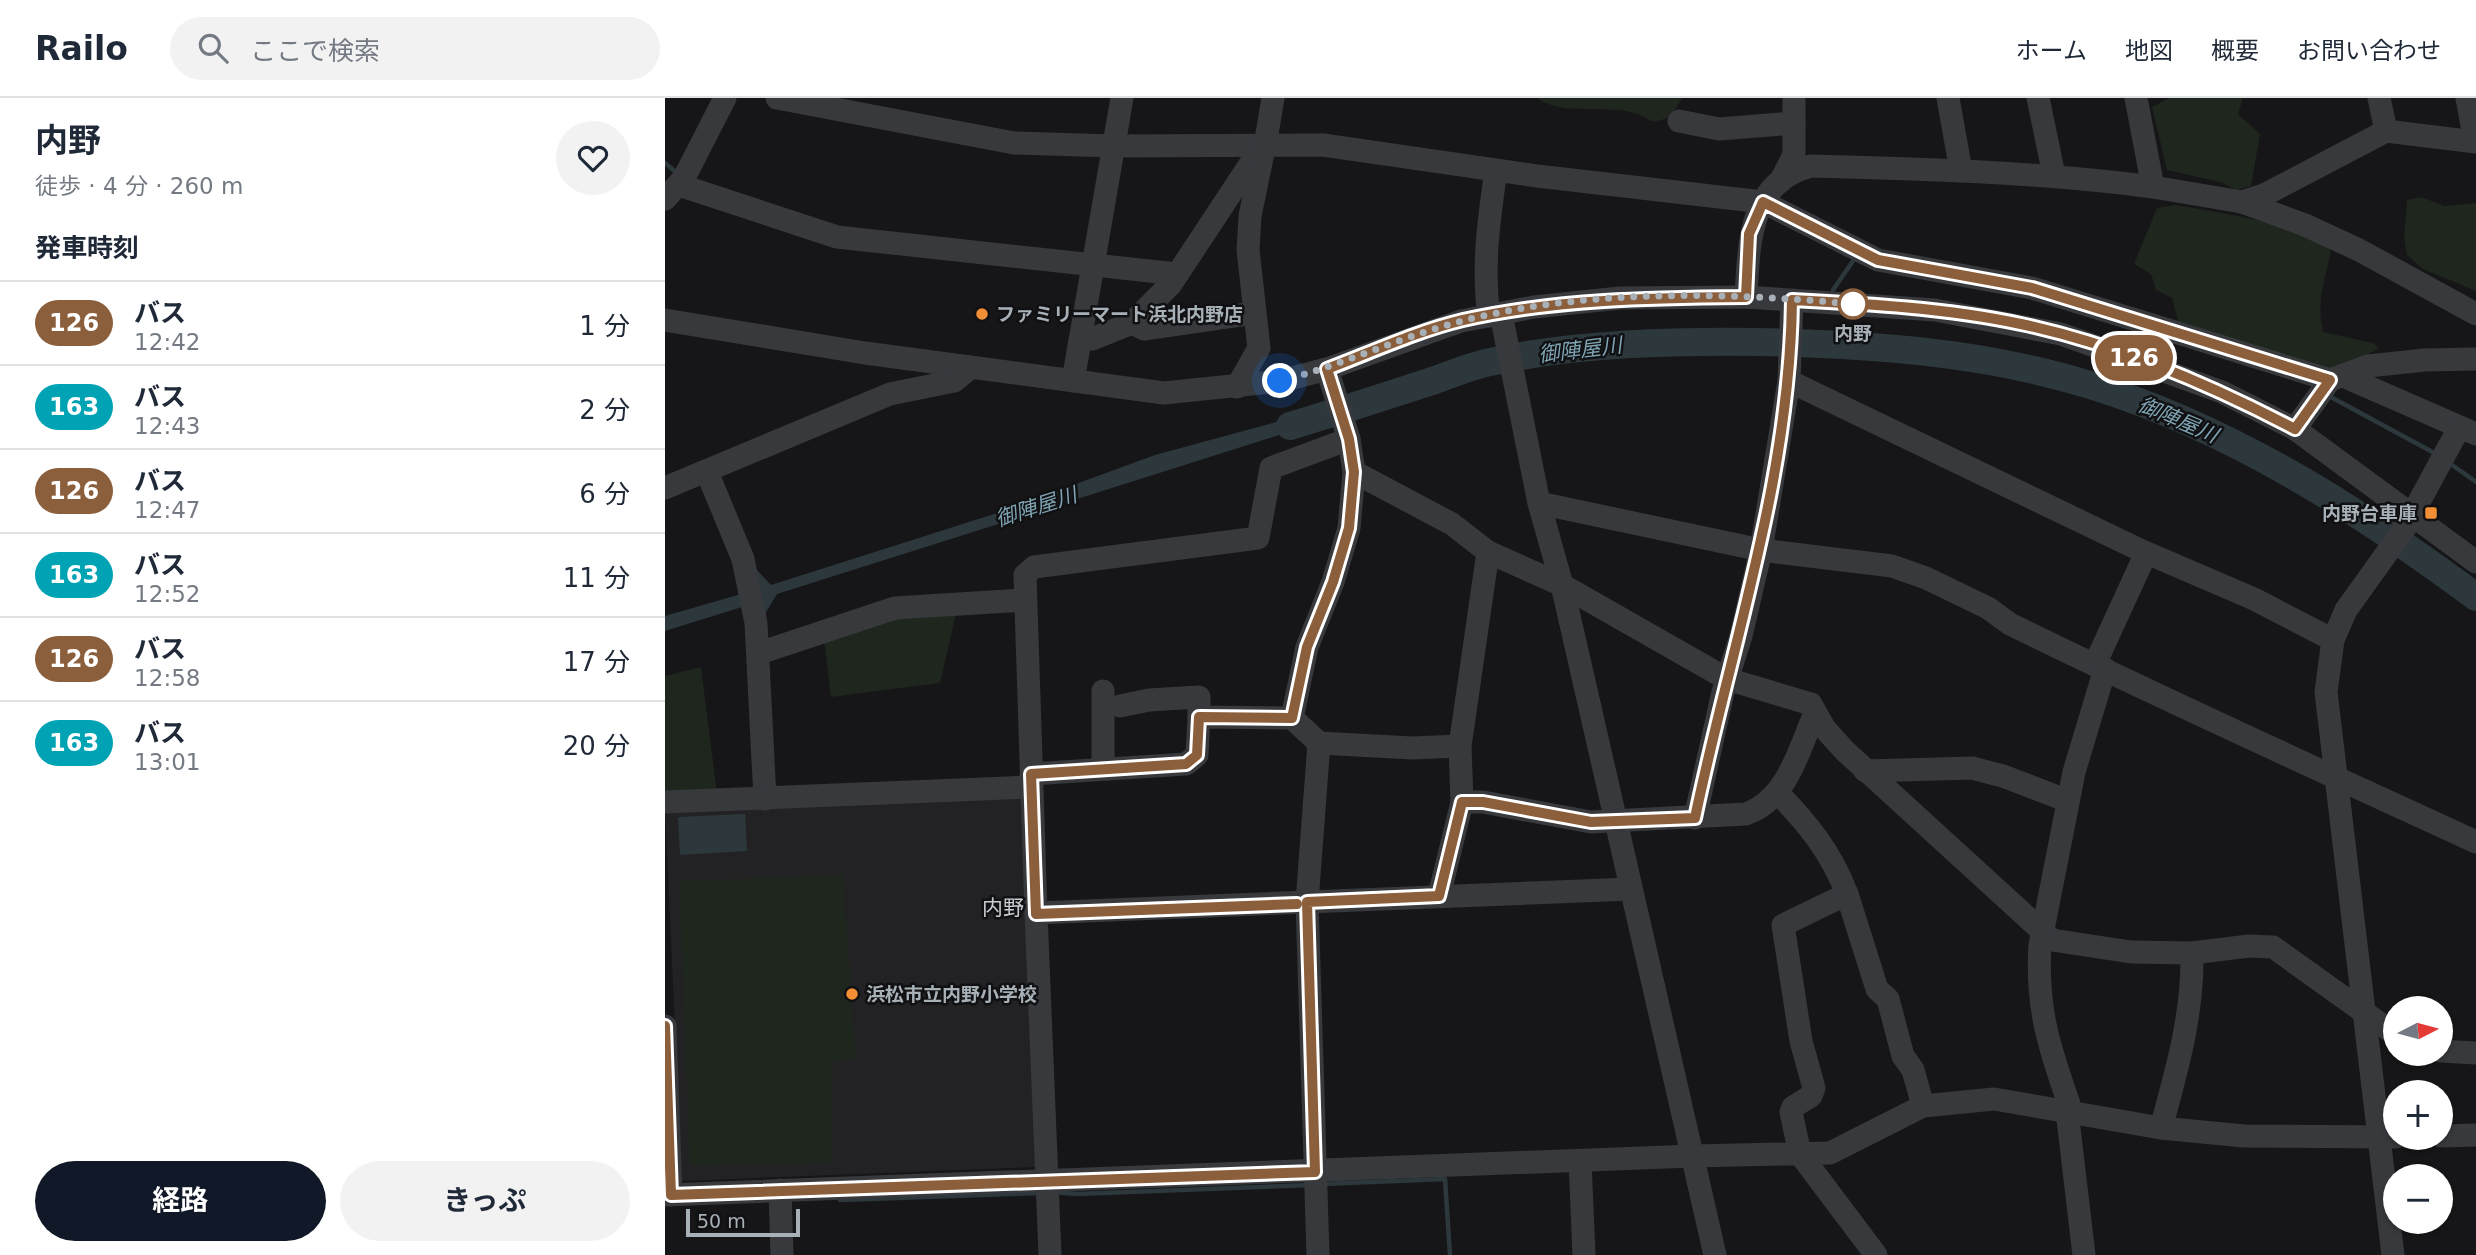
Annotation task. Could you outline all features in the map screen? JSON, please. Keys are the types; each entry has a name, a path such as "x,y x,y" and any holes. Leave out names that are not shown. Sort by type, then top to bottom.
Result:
{"street":[{"path":"725,98 669,193 838,237 1177,274"},
{"path":"777,98 1014,143 1263,147 1323,145 1496,170 1771,194 1878,260 2032,288 2336,378 2468,431 2443,457 2412,517 2346,610 2333,640 2326,692 2333,774 2362,1012 2383,1118"},
{"path":"1073,381 1122,98"},
{"path":"1080,340 1092,339 1132,323 1154,304 1263,147 1273,98"},
{"path":"1746,297 1749,234 1793,161 1794,98"},
{"path":"1948,98 1961,171"},
{"path":"2038,98 2054,176"},
{"path":"2136,98 2153,187"},
{"path":"2379,98 2386,131"},
{"path":"2242,202 2264,195 2386,131 2475,142 2467,98"},
{"path":"1679,121 1719,129 1794,123"},
{"path":"1237,387 1258,352 1248,261 1250,222 1263,147"},
{"path":"1771,194 1797,171 1811,166 2054,176 2153,187 2242,202 2305,225 2473,308"},
{"path":"1496,170 1486,240 1486,286 1515,383 1539,503 1562,585 1715,1255"},
{"path":"1222,207 1250,222"},
{"path":"665,320 971,367 1164,393 1329,375 1461,321 1498,319 1620,298 1746,297 1792,308 1935,310 2048,331 2212,388 2295,429 2476,562"},
{"path":"1695,818 1727,679 1761,550 1789,374 1792,308"},
{"path":"1132,323 1144,329 1254,313"},
{"path":"2295,429 2336,378 2368,366 2425,360 2476,359"},
{"path":"665,488 890,394 954,381 971,367"},
{"path":"1789,374 2146,553 2254,599 2333,640"},
{"path":"1292,718 1307,647 1333,582 1349,528 1354,472 1329,375"},
{"path":"1050,1255 1025,575 1034,567 1258,538 1271,468 1347,438"},
{"path":"707,472 745,567 756,623 765,799"},
{"path":"1354,472 1452,524 1488,552 1562,585 1727,679 1811,704 1825,729 1865,771 2052,940 2118,950 2192,953 2249,946 2273,947 2383,1026"},
{"path":"1539,503 1761,550 1892,566 1926,578 1988,608 2010,624 2270,749 2333,774 2476,842"},
{"path":"1439,896 1462,802 1460,746 1488,552"},
{"path":"2084,1255 2067,1111 2069,1104 2049,1047 2040,1010 2039,970 2068,801 2100,667 2146,553"},
{"path":"759,653 895,608 1024,600"},
{"path":"1103,691 1103,767"},
{"path":"665,803 765,799 1031,780 1103,767 1190,763 1197,755 1199,697 1149,700 1120,706"},
{"path":"1462,802 1483,802 1591,822 1746,814 1758,810 1778,793 1815,713"},
{"path":"1199,717 1292,718 1319,743 1412,748 1460,746"},
{"path":"1318,1255 1307,902 1319,743"},
{"path":"1865,771 1972,768 2003,776 2068,801"},
{"path":"1778,793 1814,830 1834,862 1877,989 1888,999 1903,1056 1913,1070 1923,1106"},
{"path":"1036,914 1631,889"},
{"path":"1847,894 1783,925 1801,1041 1814,1088 1811,1096 1791,1112 1800,1154 1876,1255"},
{"path":"2161,1128 2188,1021 2193,985 2192,953"},
{"path":"665,1026 668,1195 780,1198 1048,1189 1315,1179 1580,1161 1693,1156 1815,1155 1841,1150 1923,1106 1994,1099 2161,1128 2275,1138 2383,1138"},
{"path":"2453,1052 2476,1053"},
{"path":"2453,1136 2476,1135"},
{"path":"2388,1150 2393,1255"},
{"path":"1580,1161 1584,1255"},
{"path":"780,1198 782,1255"}],"shaded area":[{"path":"1538,98 1682,98 1667,118 1651,121 1639,114 1624,111 1562,108"},
{"path":"2169,98 2243,98 2238,114 2260,134 2251,186 2237,190 2220,182 2167,170 2152,107"},
{"path":"2422,197 2444,206 2476,203 2476,291 2423,269 2407,255 2404,238 2407,200"},
{"path":"2176,205 2259,220 2303,233 2319,242 2331,251 2320,311 2323,332 2373,343 2379,348 2338,372 2179,325 2172,298 2156,290 2151,274 2134,264 2157,208"},
{"path":"958,605 940,683 831,697 824,640 892,609"},
{"path":"701,667 718,801 665,799 665,676"},
{"name":"浜松市立内野小学校","path":"1024,796 1036,1167 682,1181 665,809"},
{"path":"843,875 856,1059 833,1062 832,1163 690,1166 679,881"}],"water":[{"path":"1324,409 1330,419 777,594 762,619 758,602 665,631 665,616 755,590 756,569 771,585 994,514 1155,455"},
{"path":"745,814 747,851 680,855 678,817"}],"waterway":[{"path":"665,163 677,173"},
{"path":"1833,290 1855,258"},
{"name":"御陣屋川","path":"1290,426 1486,363 1560,350 1626,344 1759,342 1884,348 1968,357 2090,385 2193,424 2292,474 2386,533 2476,597"},
{"path":"2329,396 2438,455"},
{"path":"2448,462 2476,482"},
{"path":"1322,1184 1445,1179 1450,1255"},
{"path":"1053,1192 1077,1194 1310,1185"},
{"path":"840,1200 1041,1193"}],"bus line":[{"name":"126","path":"665,1026 671,1195 1315,1172 1307,902 1439,896 1462,802 1483,802 1591,822 1695,818 1723,692 1741,636 1761,550 1789,381 1792,300 1935,310 2022,324 2061,334 2222,392 2295,429 2330,380 2032,288 1878,260 1763,202 1749,234 1746,297 1620,298 1534,307 1461,321 1396,342 1327,369 1345,436 1349,439 1354,472 1349,528 1333,582 1307,647 1292,718 1199,717 1197,755 1193,761 1186,764 1103,767 1031,774 1036,914 1297,904"}],"place":[{"name":"内野","path":"1853,304"},
{"name":"ファミリーマート浜北内野店","path":"982,314"},
{"name":"内野台車庫","path":"2431,513"},
{"name":"浜松市立内野小学校","path":"852,994"}],"district":[{"name":"内野","path":"1003,908"}],"route":[{"path":"1280,381 1327,369 1396,342 1461,321 1534,307 1620,298 1746,297 1853,304"}]}
